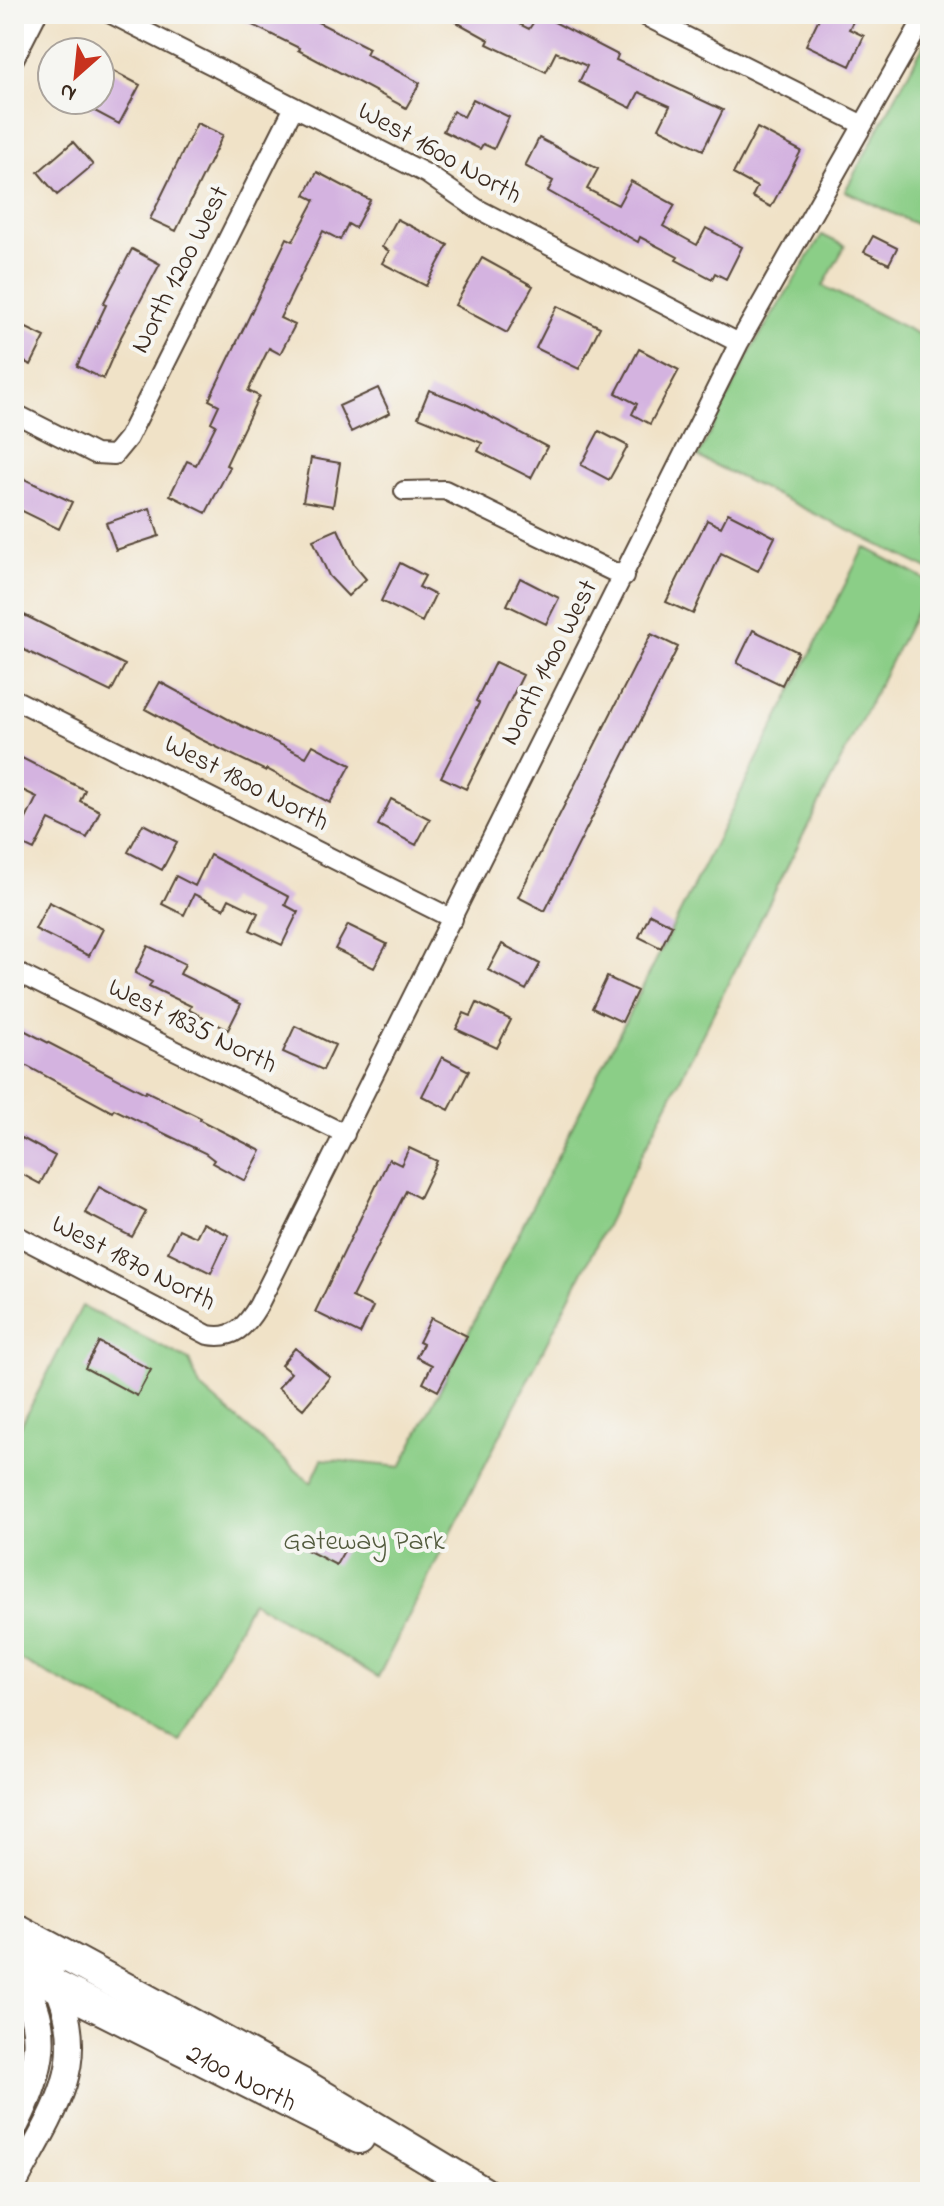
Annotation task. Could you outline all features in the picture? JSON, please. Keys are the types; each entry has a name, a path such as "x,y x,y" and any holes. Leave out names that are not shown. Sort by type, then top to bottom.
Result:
{"highway":[{"path":"14,1928 320,2094 483,2192"},
{"name":"2100 North","path":"14,1965 468,2192"},
{"path":"14,1974 35,2013 39,2047 34,2080 14,2123"}],"main road":[{"path":"14,1928 45,1964 57,1986 69,2031 68,2066 58,2099 14,2185"}],"street":[{"path":"14,59 37,14"},
{"name":"West 1600 North","path":"111,14 427,174 476,208 739,343"},
{"path":"641,14 863,125"},
{"name":"North 1400 West","path":"228,1336 244,1328 258,1306 739,343 926,14"},
{"name":"North 1200 West","path":"14,413 95,454 114,455 128,438 294,107"},
{"path":"404,491 445,490 624,577"},
{"name":"West 1800 North","path":"14,699 453,919"},
{"name":"West 1835 North","path":"14,971 345,1134"},
{"name":"West 1870 North","path":"14,1234 208,1335 228,1336"}],"green space":[{"path":"924,44 930,47 930,231 845,191"},
{"path":"822,235 845,246 823,286 930,340 930,570 698,457 754,345"},
{"name":"Gateway Park","path":"864,547 930,584 378,1677 252,1601 180,1742 14,1657 14,1439 82,1306 189,1360 200,1387 311,1483 322,1459 401,1467"}],"building":[{"path":"230,14 302,14 369,48 366,54 420,83 406,108 299,48"},
{"path":"442,14 499,14 529,29 539,14 618,55 616,60 723,110 703,150 659,128 670,106 639,92 631,108 579,82 587,66 556,52 546,72 487,44 489,40"},
{"path":"821,14 857,14 849,29 864,36 850,66 806,45"},
{"path":"116,73 140,85 119,124 104,116 116,116"},
{"path":"473,99 509,117 494,149 483,144 480,149 443,131 453,111 464,117"},
{"path":"197,123 223,135 176,231 150,219"},
{"path":"757,128 801,151 771,207 752,197 757,187 733,174"},
{"path":"539,138 598,169 587,189 618,205 631,181 675,205 663,226 697,245 706,228 742,247 726,279 715,273 712,279 676,260 678,257 640,237 638,242 548,191 553,181 525,166"},
{"path":"73,142 93,165 57,195 38,172"},
{"path":"317,172 370,200 355,228 348,224 340,240 323,231 280,318 295,325 280,354 269,348 248,391 259,396 226,465 230,467 206,513 170,495 187,461 196,465 216,425 211,422 219,405 209,400 287,238 293,241 315,200 305,195"},
{"path":"397,219 448,245 426,286 382,263 389,251 382,247"},
{"path":"873,236 897,248 889,264 864,252"},
{"path":"132,249 160,264 121,337 103,379 77,366 106,305 103,304"},
{"path":"482,258 533,286 507,333 455,305"},
{"path":"557,306 600,327 579,369 536,348"},
{"path":"14,322 45,337 31,365 14,357"},
{"path":"639,349 679,370 650,424 632,414 637,404 616,393"},
{"path":"378,388 390,413 351,432 339,406"},
{"path":"429,390 466,404 547,447 531,478 478,451 482,443 418,417"},
{"path":"599,431 628,446 609,480 581,465"},
{"path":"311,458 340,463 333,506 303,501"},
{"path":"14,474 72,502 59,529 14,507"},
{"path":"150,508 159,536 116,550 106,523"},
{"path":"728,513 775,537 758,571 721,553 693,614 666,602 707,520 721,527"},
{"path":"338,529 354,565 366,579 348,596 329,576 313,540"},
{"path":"400,563 425,576 419,587 435,595 422,622 381,601"},
{"path":"520,578 559,598 546,624 507,605"},
{"path":"14,610 125,665 111,692 14,645"},
{"path":"753,630 798,652 782,685 737,663"},
{"path":"651,634 678,647 545,911 518,897"},
{"path":"495,662 523,675 466,789 441,777 479,703 476,701"},
{"path":"160,682 306,757 313,745 351,765 330,803 145,709"},
{"path":"14,754 85,790 80,801 100,811 87,838 49,820 34,850 15,841 37,797 14,786"},
{"path":"391,799 430,819 416,845 378,825"},
{"path":"143,824 177,842 162,870 128,852"},
{"path":"210,855 289,897 285,905 298,912 282,945 250,930 258,913 229,899 224,909 194,894 184,915 162,904 176,876 195,886"},
{"path":"49,902 103,929 89,956 35,929"},
{"path":"650,914 672,925 661,948 639,937"},
{"path":"348,925 387,944 374,968 335,949"},
{"path":"502,944 540,964 526,990 488,970"},
{"path":"148,946 185,964 180,974 241,1004 228,1030 189,1010 191,1006 149,986 152,982 135,973"},
{"path":"607,977 637,991 622,1022 592,1008"},
{"path":"477,1003 511,1020 497,1048 456,1029 464,1013 471,1016"},
{"path":"14,1025 261,1151 245,1181 212,1163 214,1160 205,1153 114,1109 112,1112 14,1059"},
{"path":"295,1026 335,1045 323,1070 283,1052"},
{"path":"442,1057 469,1071 449,1110 422,1096"},
{"path":"22,1138 55,1156 40,1184 14,1170 14,1153"},
{"path":"409,1148 437,1161 419,1198 406,1191 352,1297 373,1307 360,1334 315,1312 389,1159 401,1165"},
{"path":"99,1187 146,1212 132,1237 85,1213"},
{"path":"203,1223 229,1235 211,1273 168,1252 179,1229 196,1237"},
{"path":"431,1318 467,1336 438,1391 423,1383 432,1365 416,1357 423,1344 419,1342"},
{"path":"99,1342 151,1370 137,1396 85,1368"},
{"path":"295,1348 330,1377 303,1409 278,1388 291,1373 281,1365"},
{"path":"310,1533 344,1551 336,1565 303,1548"}]}
